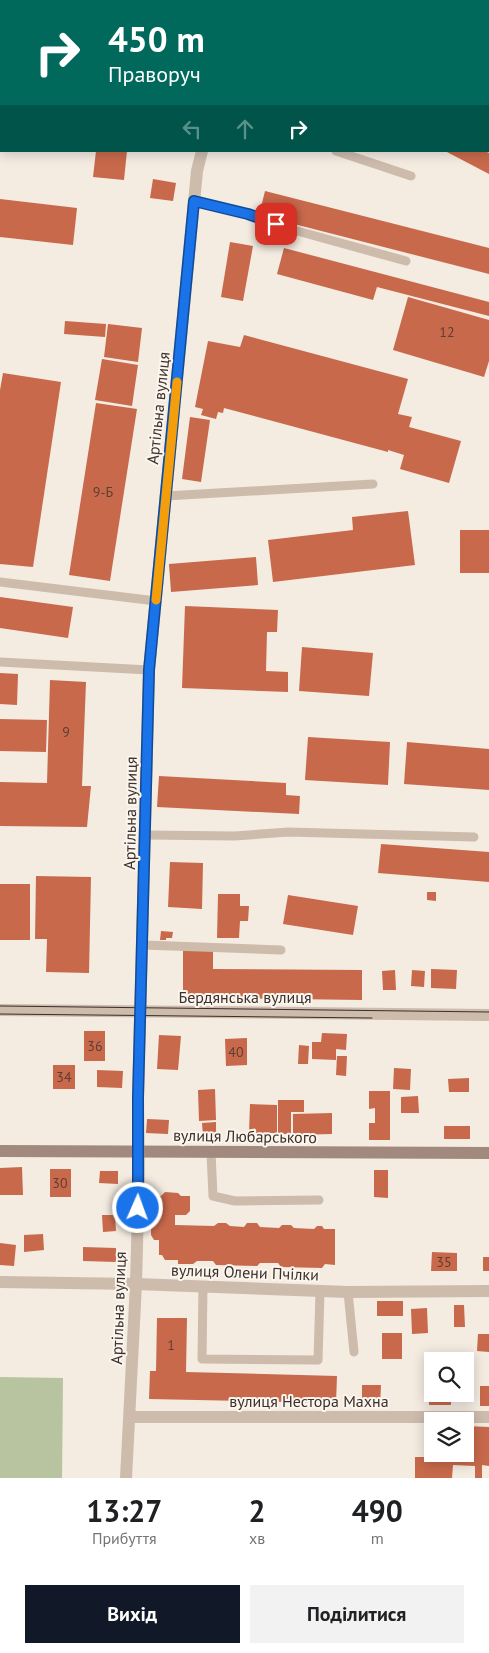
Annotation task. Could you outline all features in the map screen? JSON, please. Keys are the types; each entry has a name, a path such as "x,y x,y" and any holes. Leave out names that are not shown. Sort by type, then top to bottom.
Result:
{"main road":[{"name":"вулиця Любарського","path":"0,1151 489,1153"}],"street":[{"name":"Артільна вулиця","path":"126,1478 136,1284 139,1151 138,1098 149,670 197,171 202,152"},
{"name":"Бердянська вулиця","path":"0,1010 489,1015"},
{"name":"вулиця Олени Пчілки","path":"0,1282 203,1286 320,1292 489,1291"},
{"name":"вулиця Нестора Махна","path":"130,1417 489,1417"}],"lane":[{"path":"339,152 411,176"},
{"path":"194,201 248,214 290,229 406,261"},
{"path":"166,496 373,484"},
{"path":"0,582 156,601"},
{"path":"0,662 149,670"},
{"path":"146,836 235,836 288,832 474,837"},
{"path":"143,945 280,950"},
{"path":"211,1153 212,1196 235,1201 319,1200"},
{"path":"203,1286 202,1359 318,1360 320,1292"},
{"path":"348,1292 354,1352"}],"green space":[{"path":"0,1377 63,1378 62,1478 0,1478"}],"building":[{"path":"96,152 127,152 124,180 93,177"},
{"path":"447,152 489,153 489,174"},
{"path":"153,179 176,183 173,201 150,198"},
{"path":"265,191 489,248 489,274 259,215"},
{"path":"0,199 77,208 73,245 0,237"},
{"path":"230,242 253,246 243,301 221,297"},
{"path":"284,248 489,302 489,316 377,287 373,300 277,274"},
{"path":"408,297 489,320 489,361 484,377 393,350"},
{"path":"65,321 106,324 105,337 64,334"},
{"path":"108,324 142,328 138,362 104,357"},
{"path":"244,335 408,379 398,414 412,417 409,427 461,441 449,483 400,469 404,455 388,450 388,452 224,408 223,413 218,412 216,419 201,415 203,409 195,407 208,341 240,347"},
{"path":"102,359 138,365 132,406 95,400"},
{"path":"3,373 61,382 33,567 0,564 0,390"},
{"path":"96,403 137,409 110,581 69,575"},
{"path":"190,417 210,420 201,482 182,479"},
{"path":"408,511 415,565 273,582 268,540 353,530 352,517"},
{"path":"460,530 489,530 489,573 460,573"},
{"path":"256,557 258,585 171,592 169,564"},
{"path":"0,597 73,607 68,638 0,628"},
{"path":"185,606 278,610 277,632 267,632 266,671 288,672 288,692 182,688"},
{"path":"302,647 373,653 369,696 299,691"},
{"path":"0,673 18,674 17,705 0,704"},
{"path":"50,680 86,682 82,786 91,786 87,827 0,826 0,782 47,783"},
{"path":"0,719 47,720 46,752 0,751"},
{"path":"308,737 390,742 388,785 305,780"},
{"path":"407,742 489,749 489,790 404,784"},
{"path":"159,776 286,783 286,795 300,796 299,814 157,807"},
{"path":"381,844 489,852 489,882 378,873"},
{"path":"170,862 203,863 202,909 168,907"},
{"path":"36,876 91,877 89,973 46,972 47,939 35,939"},
{"path":"0,884 30,884 30,940 0,940"},
{"path":"427,892 436,892 436,901 427,900"},
{"path":"218,894 240,894 240,906 249,906 248,921 240,921 239,938 217,938"},
{"path":"288,895 358,906 353,935 283,924"},
{"path":"161,931 173,932 172,938 160,940"},
{"path":"183,950 213,950 213,969 362,970 362,1000 212,998 212,995 183,994"},
{"path":"431,969 457,970 456,989 431,988"},
{"path":"395,970 396,990 383,990 382,971"},
{"path":"412,970 425,971 424,987 411,986"},
{"path":"84,1031 105,1031 105,1061 84,1061"},
{"path":"322,1033 347,1034 346,1050 336,1049 336,1060 312,1059 312,1042 321,1042"},
{"path":"159,1035 181,1036 178,1070 157,1069"},
{"path":"247,1038 247,1065 226,1066 225,1039"},
{"path":"299,1045 309,1046 308,1064 298,1064"},
{"path":"337,1056 347,1056 346,1076 336,1075"},
{"path":"53,1065 75,1065 75,1089 53,1089"},
{"path":"394,1068 411,1069 410,1090 393,1089"},
{"path":"97,1070 123,1071 122,1088 97,1087"},
{"path":"469,1078 469,1092 449,1092 448,1079"},
{"path":"215,1089 216,1120 199,1121 198,1090"},
{"path":"369,1091 390,1091 390,1140 369,1140 369,1123 375,1123 375,1108 369,1109"},
{"path":"418,1096 419,1113 401,1113 401,1097"},
{"path":"278,1100 304,1100 304,1112 291,1112 291,1134 278,1134"},
{"path":"250,1104 277,1105 277,1133 249,1133"},
{"path":"332,1113 332,1134 293,1135 293,1114"},
{"path":"147,1119 169,1120 168,1134 146,1133"},
{"path":"216,1122 216,1136 203,1136 202,1123"},
{"path":"444,1126 470,1126 470,1139 444,1139"},
{"path":"22,1167 23,1195 0,1195 0,1168"},
{"path":"50,1169 71,1169 71,1197 50,1197"},
{"path":"374,1170 388,1170 388,1198 374,1197"},
{"path":"100,1171 118,1171 118,1184 99,1183"},
{"path":"165,1192 190,1196 190,1211 186,1215 175,1215 175,1225 214,1226 218,1223 226,1223 230,1226 244,1227 247,1223 257,1223 260,1227 279,1228 282,1225 291,1225 294,1228 314,1229 317,1226 322,1226 324,1229 335,1229 335,1265 325,1264 322,1268 281,1267 278,1263 260,1263 257,1266 216,1265 213,1261 178,1264 178,1260 165,1260 162,1255 159,1255 159,1240 154,1240 151,1235 151,1208 155,1195 161,1196"},
{"path":"102,1215 115,1215 116,1231 103,1232"},
{"path":"43,1234 44,1250 24,1252 24,1235"},
{"path":"0,1243 16,1245 14,1266 0,1265"},
{"path":"83,1247 116,1248 116,1262 83,1261"},
{"path":"432,1252 457,1253 457,1271 431,1271"},
{"path":"483,1257 489,1257 489,1271 483,1271"},
{"path":"377,1301 403,1301 403,1316 377,1316"},
{"path":"454,1305 464,1305 465,1327 454,1327"},
{"path":"427,1308 428,1333 412,1334 411,1309"},
{"path":"157,1318 187,1318 186,1372 337,1376 336,1403 149,1399 150,1371 156,1371"},
{"path":"382,1333 402,1333 402,1359 382,1359"},
{"path":"478,1334 489,1334 489,1352 477,1351"},
{"path":"362,1385 381,1385 380,1405 362,1405"},
{"path":"480,1386 489,1386 489,1406 480,1406"},
{"path":"429,1402 451,1402 451,1405 429,1405"},
{"path":"474,1426 489,1427 489,1466 482,1465 482,1478 475,1478 475,1466 453,1465 452,1478 415,1478 415,1457 424,1457 424,1462 474,1462"}],"tram line":[{"path":"0,1006 489,1012"},
{"path":"0,1014 372,1018"}],"slow traffic":[{"path":"156,600 177,382"}],"route":[{"path":"138,1208 138,1098 149,670 194,201 227,208 276,224"}]}
